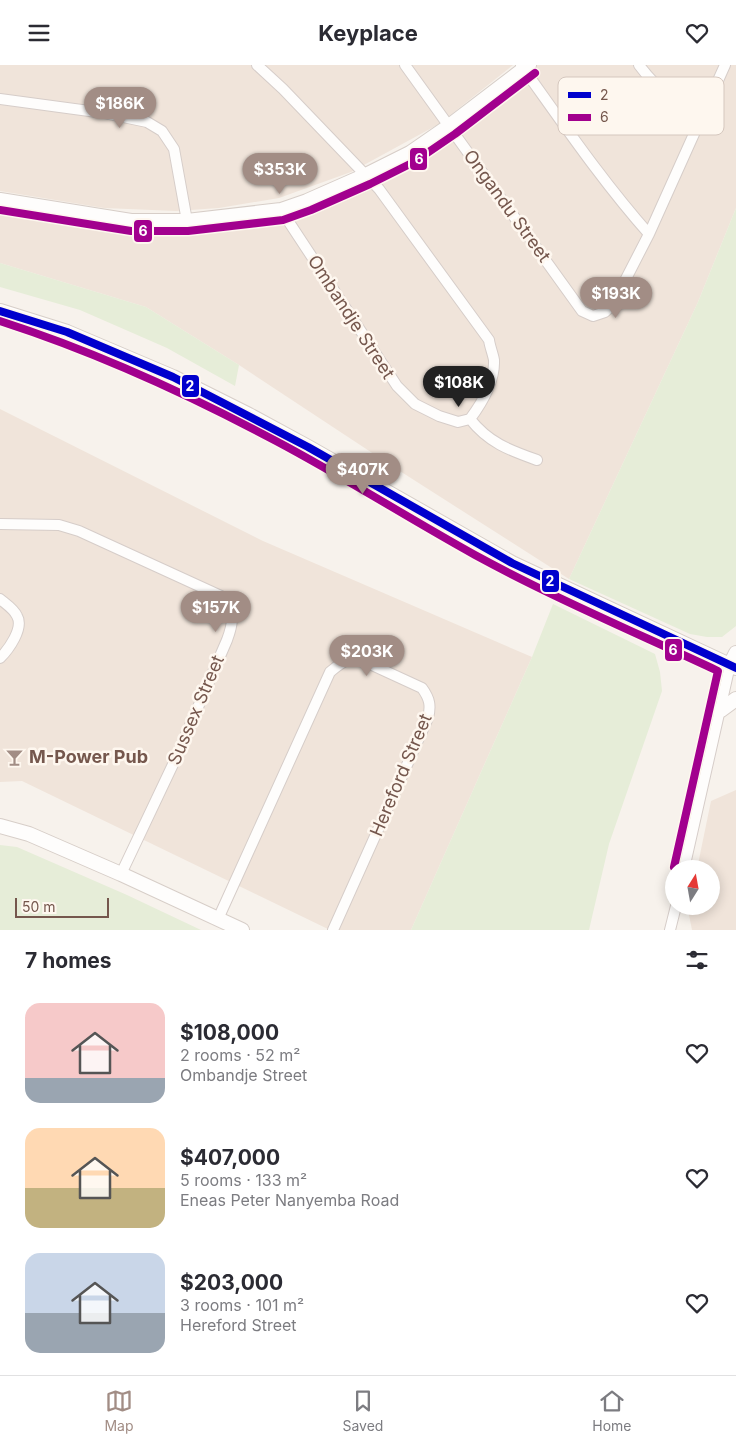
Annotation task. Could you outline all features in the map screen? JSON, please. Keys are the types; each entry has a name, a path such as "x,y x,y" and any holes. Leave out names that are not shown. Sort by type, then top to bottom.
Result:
{"street":[{"path":"257,65 273,79 366,175 408,228 489,340 494,361 491,378 483,402 470,419 480,432 504,448 537,460"},
{"path":"405,65 449,126"},
{"path":"640,65 649,77"},
{"name":"Ongandu Street","path":"719,77 725,65"},
{"path":"0,200 131,221 187,221 281,210 307,201 366,175 410,153 449,126 525,66 558,113"},
{"path":"0,99 104,113 147,122 162,131 174,149 187,221"},
{"name":"Ongandu Street","path":"449,126 582,311 593,317 605,312 613,304 649,234 693,135"},
{"path":"573,135 604,179 649,234"},
{"name":"Ombandje Street","path":"281,210 397,386 415,404 439,415 458,421 470,419"},
{"path":"0,311 67,332 173,377 291,438 512,563 734,662 720,710 686,860"},
{"name":"Sussex Street","path":"0,524 59,525 79,531 221,596 231,611 234,620 227,640 176,758 121,874"},
{"path":"0,599 16,614 20,622 10,645 0,658"},
{"name":"Hereford Street","path":"218,919 330,672 343,661 352,658 360,659 422,688 428,696 430,708 428,718 333,930"},
{"path":"720,710 736,699"},
{"path":"0,826 29,834 242,930"},
{"path":"670,930 674,915"}],"shaded area":[{"path":"0,65 513,65 439,124 351,172 279,198 219,208 176,211 104,208 0,191"},
{"path":"529,65 736,65 736,208 698,302 569,579 239,365 146,307 0,263 0,209 135,230 187,231 187,221 281,210 366,175"},
{"path":"0,409 263,541 532,657 411,930 330,930 22,781 0,782"},
{"path":"736,790 736,930 692,930 689,915 720,915 720,860 699,860 711,801"}],"green space":[{"path":"736,208 736,626 722,637 707,637 690,634 569,579 698,302"},
{"path":"0,263 146,307 239,365 235,386 167,348 80,310 0,287"},
{"path":"553,604 655,654 660,672 662,691 609,844 589,930 411,930 532,657"},
{"path":"0,845 17,847 201,930 0,930"}],"transit line":[{"name":"6","path":"0,210 131,231 188,231 283,220 370,184 414,162 455,134 535,73"},
{"name":"2","path":"0,311 67,332 173,377 308,447 512,563 736,668"},
{"name":"6","path":"0,321 106,360 209,407 301,455 505,571 565,601 718,671 676,860"}],"place":[{"name":"M-Power Pub","path":"15,757"}]}
